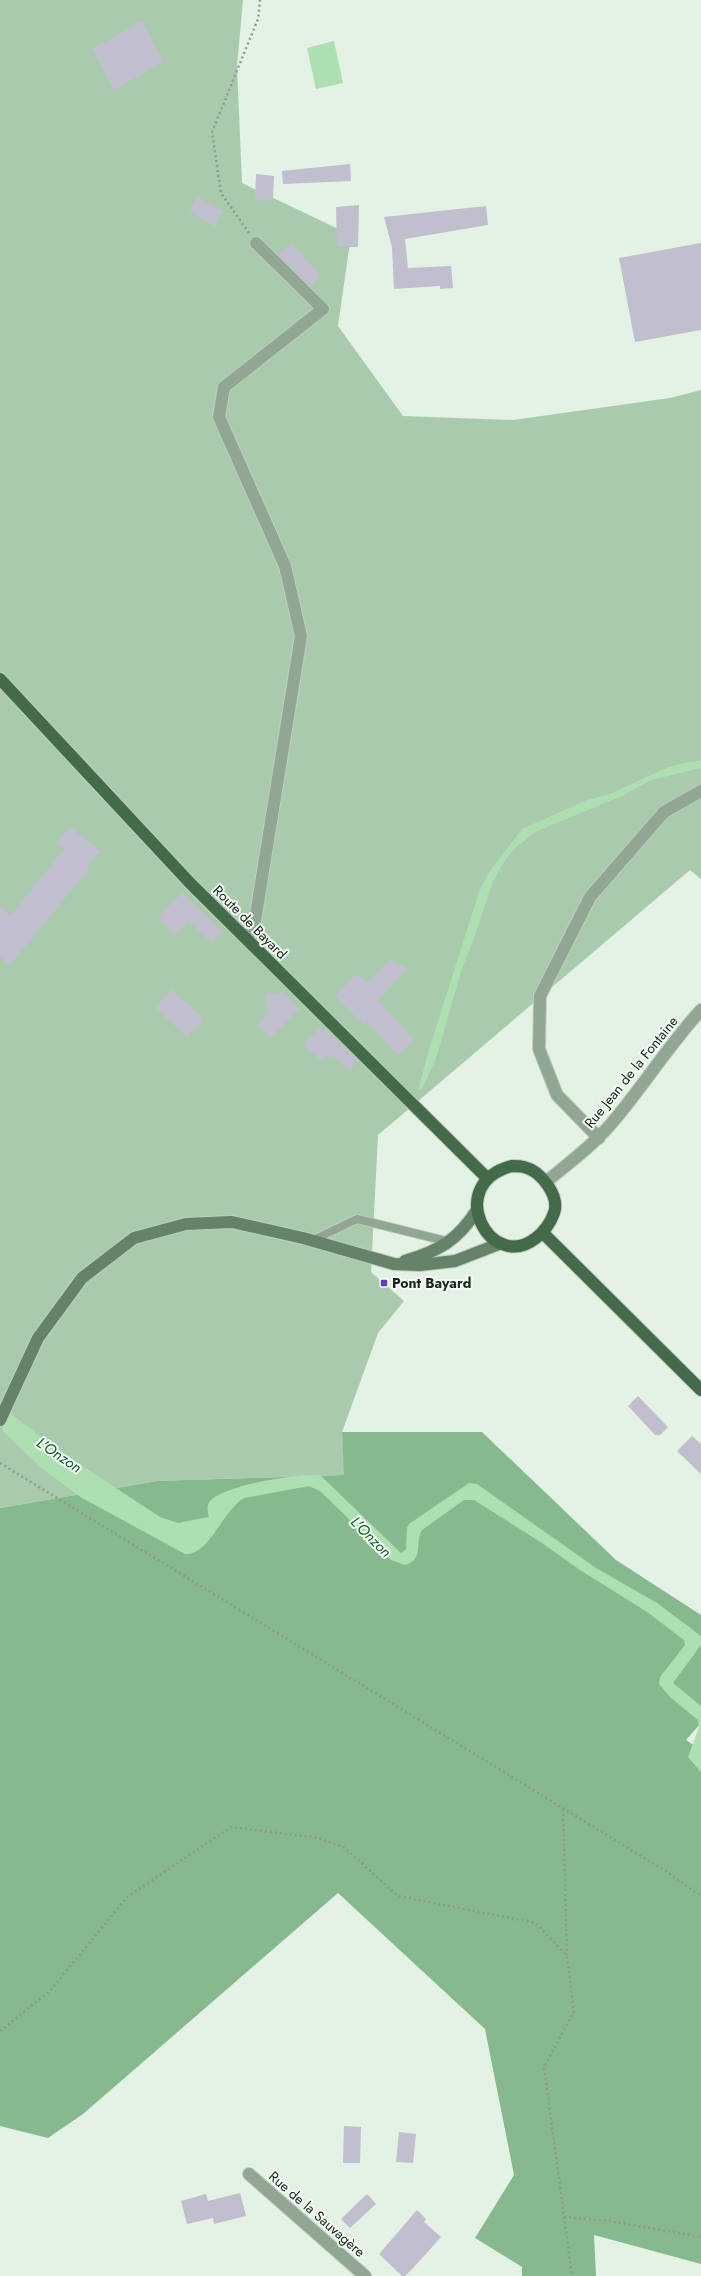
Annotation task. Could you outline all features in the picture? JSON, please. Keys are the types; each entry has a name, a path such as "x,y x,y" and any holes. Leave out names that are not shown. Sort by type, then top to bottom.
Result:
{"main road":[{"name":"Route de Bayard","path":"0,679 190,883 487,1178"},
{"path":"0,1420 38,1338 82,1278 134,1238 186,1224 232,1222 307,1239 394,1264 420,1265 442,1263 478,1253 499,1244 516,1246 529,1243 543,1232 550,1223 556,1208 553,1195 546,1182 537,1173 524,1167 512,1166 499,1170 487,1178 477,1197 477,1210 484,1229 499,1244"},
{"path":"394,1264 424,1256 450,1242 467,1226 477,1210"},
{"path":"543,1232 701,1390"}],"street":[{"path":"246,938 254,926 301,636 285,566 219,417 224,387 323,309 256,243"},
{"path":"598,1138 557,1095 539,1049 540,996 590,897 664,812 701,791"},
{"name":"Rue Jean de la Fontaine","path":"546,1182 598,1138 616,1119 673,1040 701,1010"},
{"name":"Rue de la Sauvagère","path":"249,2174 366,2276"}],"lane":[{"path":"307,1239 356,1218 450,1242"}],"path":[{"path":"256,243 221,193 212,132 258,19 260,0"},
{"path":"0,1463 668,1872 701,1896"},
{"path":"562,1808 567,1956 574,2012 544,2067 572,2276"},
{"path":"0,2031 50,1991 127,1897 231,1828 319,1838 345,1848 398,1896 536,1923 567,1956"},
{"path":"564,2217 609,2221 701,2236"}],"shaded area":[{"path":"0,0 243,0 237,66 242,183 351,235 338,326 403,416 513,420 670,398 701,390 701,879 690,870 378,1135 371,1272 404,1301 378,1333 342,1432 345,1475 157,1481 0,1508"},
{"path":"342,1432 482,1432 616,1560 701,1615 701,1723 686,1740 701,1750 701,2264 594,2235 596,2276 522,2276 522,2267 475,2238 514,2175 485,2029 338,1893 83,2114 48,2138 0,2126 0,1508 157,1481 344,1475"}],"water":[{"path":"334,41 343,83 316,89 307,48"},
{"path":"701,761 701,768 651,780 622,796 537,831 515,848 503,863 492,884 472,944 462,968 436,1059 421,1090 419,1088 428,1053 479,892 490,871 522,829 587,800 610,794 668,767"},
{"name":"L'Onzon","path":"9,1412 52,1446 160,1517 178,1523 209,1517 208,1505 214,1498 225,1492 259,1482 296,1476 320,1475 401,1553 406,1549 407,1528 409,1524 469,1483 477,1484 596,1568 657,1603 701,1636 701,1645 673,1683 701,1706 701,1772 688,1757 699,1727 698,1720 670,1697 659,1684 660,1677 685,1645 684,1640 647,1612 474,1500 464,1500 422,1530 417,1555 415,1559 405,1565 391,1560 320,1491 309,1486 244,1498 229,1512 209,1540 201,1548 194,1553 185,1554 82,1498 40,1467 2,1430"}],"building":[{"path":"142,21 164,62 114,90 92,49"},
{"path":"350,164 351,181 283,184 282,171"},
{"path":"256,174 274,176 273,199 255,201"},
{"path":"197,197 223,211 215,227 190,212"},
{"path":"359,205 358,247 337,247 336,207"},
{"path":"486,206 488,225 405,239 408,268 451,266 453,288 440,289 440,286 394,289 392,247 384,217"},
{"path":"292,243 320,275 311,287 279,255"},
{"path":"701,243 701,330 635,342 619,258"},
{"path":"70,827 100,851 87,867 89,869 10,965 0,957 0,906 11,915 64,849 56,843"},
{"path":"182,893 222,931 212,943 188,921 176,935 158,917"},
{"path":"389,960 407,968 378,1001 414,1039 399,1056 367,1022 364,1025 335,996 357,974 368,983"},
{"path":"171,989 204,1019 187,1037 155,1008"},
{"path":"282,992 299,1009 271,1038 257,1025 268,1013 266,994"},
{"path":"326,1029 358,1061 350,1069 332,1055 329,1058 326,1056 321,1061 303,1045 318,1030"},
{"path":"638,1396 668,1427 660,1435 655,1435 628,1406"},
{"path":"692,1436 701,1444 701,1474 677,1451"},
{"path":"344,2126 361,2127 360,2163 343,2163"},
{"path":"399,2132 416,2134 413,2163 396,2162"},
{"path":"240,2193 246,2216 214,2224 213,2218 187,2224 181,2201 206,2194 208,2201"},
{"path":"367,2194 376,2204 350,2228 341,2219"},
{"path":"417,2210 426,2219 424,2222 441,2237 405,2276 402,2276 379,2254"}],"place":[{"name":"Pont Bayard","path":"384,1283"}]}
